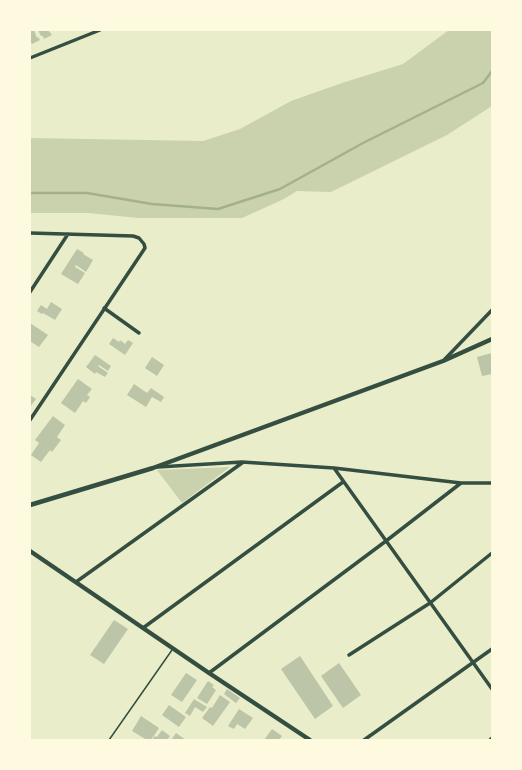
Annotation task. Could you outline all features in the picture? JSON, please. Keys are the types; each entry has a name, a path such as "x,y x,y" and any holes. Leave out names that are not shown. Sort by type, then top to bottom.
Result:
{"street":[{"path":"30,58 100,30"},
{"path":"30,233 133,236 139,238 144,244 145,248 30,420"},
{"path":"30,292 68,234"},
{"path":"104,308 139,332"},
{"path":"443,361 492,310"},
{"path":"30,505 153,468 443,361 492,339"},
{"path":"153,468 242,462 334,468 461,483 492,483"},
{"path":"76,582 242,462"},
{"path":"334,468 492,689"},
{"path":"143,628 343,482"},
{"path":"210,673 461,483"},
{"path":"30,551 310,740"},
{"path":"349,656 430,603 492,553"},
{"path":"364,740 473,664 492,649"}],"lane":[{"path":"109,740 173,648"}],"green space":[{"path":"449,30 492,30 492,106 447,135 331,192 297,191 284,199 242,218 138,218 88,213 30,213 30,138 203,141 240,129 291,101 403,64"},
{"path":"230,467 182,503 157,470"}],"building":[{"path":"34,30 37,38 38,37 40,40 32,44 30,41 30,31"},
{"path":"38,30 48,30 52,35 44,39"},
{"path":"77,249 93,260 86,272 76,265 75,267 85,273 78,284 61,274"},
{"path":"51,302 62,309 55,320 37,311 41,305 47,309"},
{"path":"30,323 48,335 39,347 30,341"},
{"path":"113,338 119,342 120,340 125,344 128,340 133,343 125,355 109,344"},
{"path":"492,353 492,374 482,376 477,357"},
{"path":"95,355 111,366 108,371 99,365 98,366 108,373 105,377 96,372 95,374 86,367"},
{"path":"152,357 164,365 157,376 145,368"},
{"path":"78,379 92,389 87,395 90,397 86,403 83,401 75,413 61,403"},
{"path":"134,384 147,393 151,388 164,397 161,402 152,397 146,407 127,395"},
{"path":"30,395 36,399 30,407"},
{"path":"53,416 65,425 57,437 61,440 52,452 50,450 41,462 31,455 39,443 35,440"},
{"path":"114,620 128,629 104,664 90,655"},
{"path":"300,656 333,706 315,719 281,669"},
{"path":"339,663 361,695 343,708 321,676"},
{"path":"186,673 197,680 182,702 171,695"},
{"path":"208,681 214,685 212,687 216,690 207,704 197,698"},
{"path":"227,689 240,698 236,703 224,694"},
{"path":"220,695 230,702 213,726 202,718 210,707 212,708"},
{"path":"194,699 207,707 203,712 195,707 190,716 185,713"},
{"path":"169,705 186,717 179,727 162,715"},
{"path":"239,709 253,718 245,729 237,724 234,729 228,726"},
{"path":"141,716 159,728 151,740 147,740 132,731"},
{"path":"272,729 282,736 279,740 264,740"},
{"path":"162,730 170,736 167,740 152,740 155,736 157,737"},
{"path":"176,733 186,740 171,740"}],"waterway":[{"path":"30,193 87,193 152,204 218,209 280,189 363,143 483,83 492,71"}]}
